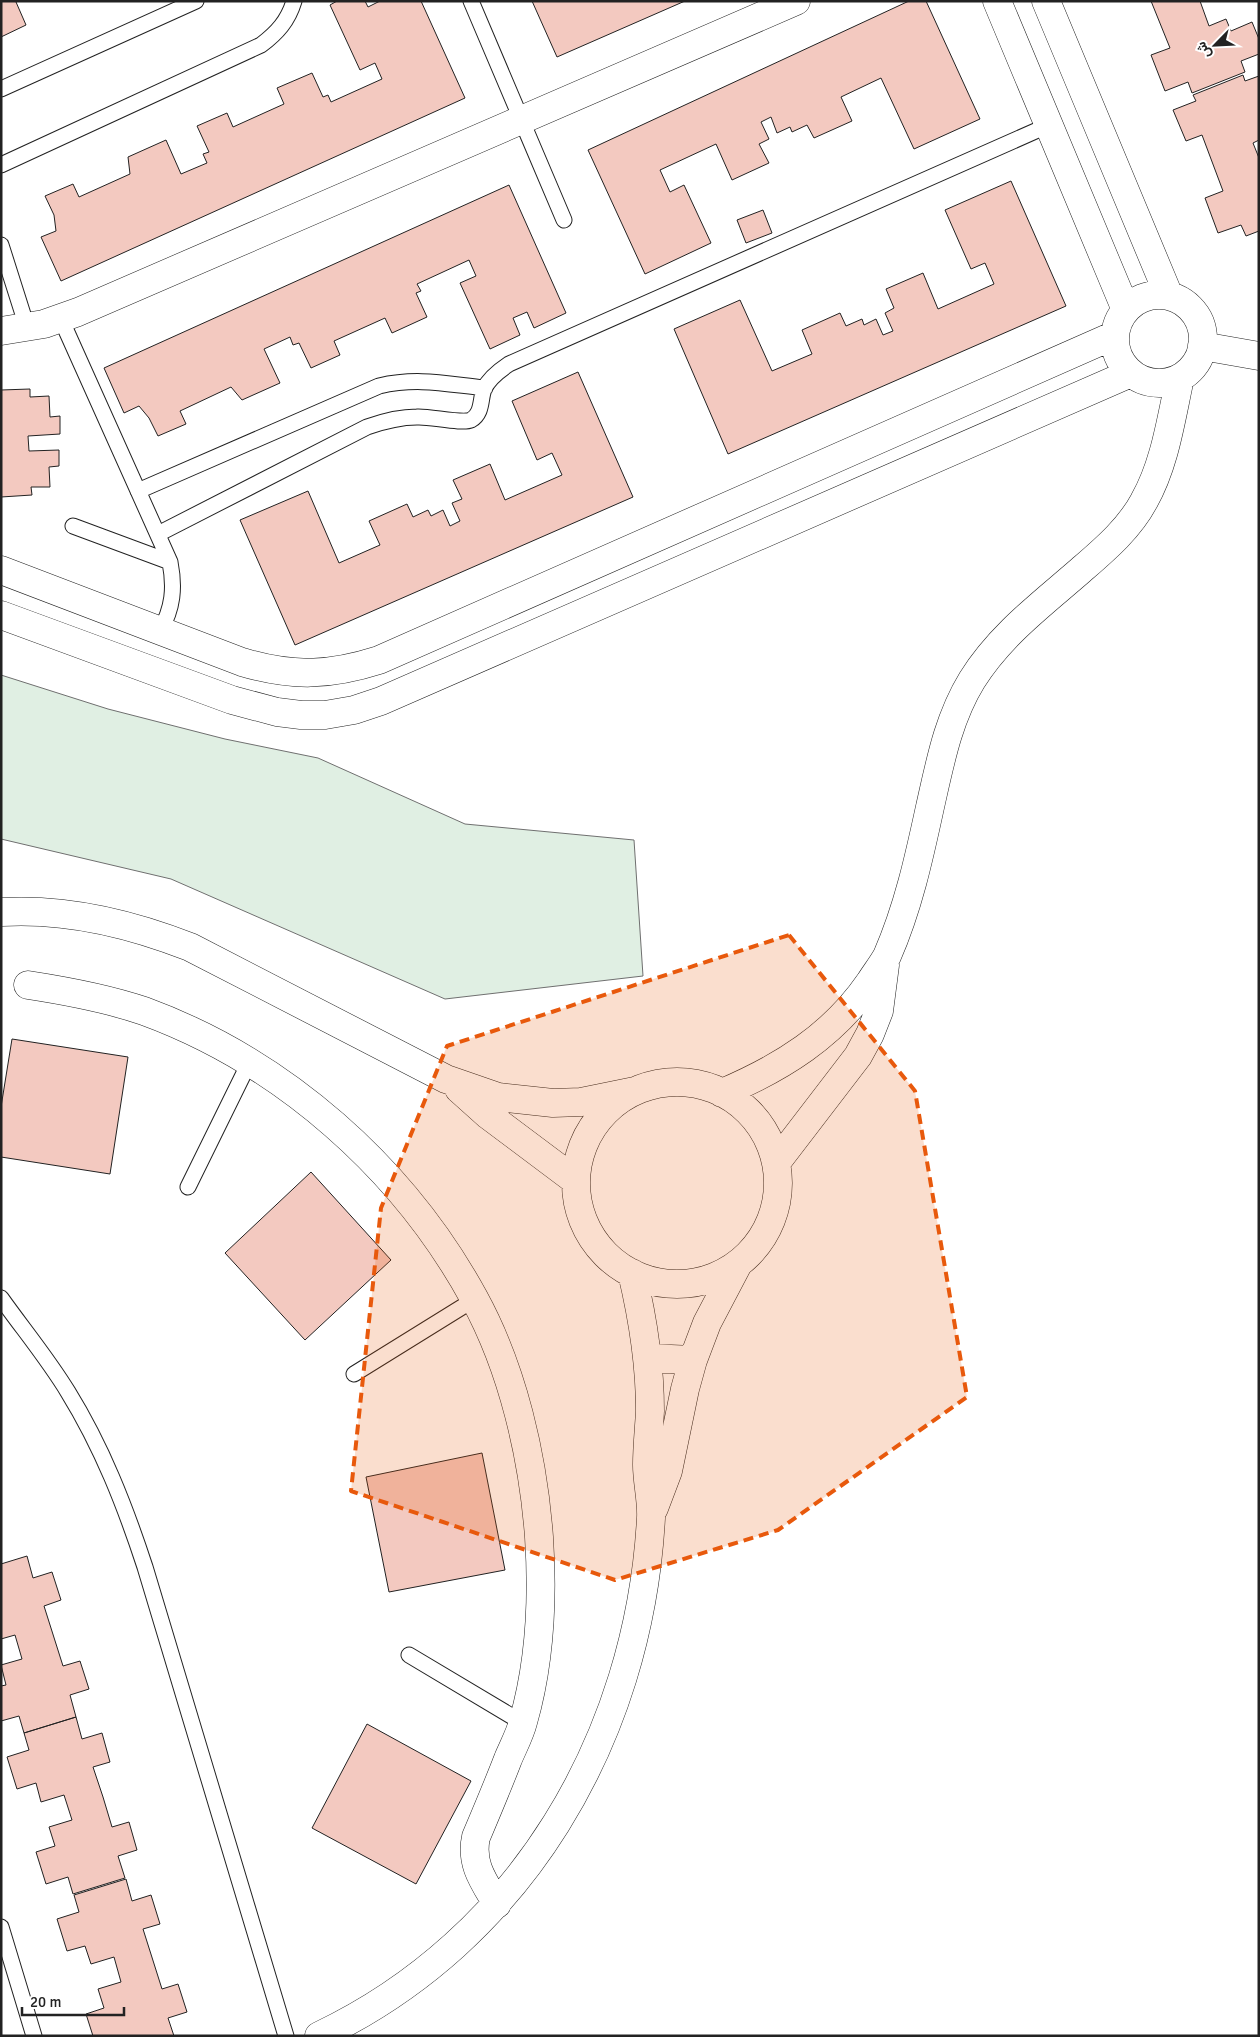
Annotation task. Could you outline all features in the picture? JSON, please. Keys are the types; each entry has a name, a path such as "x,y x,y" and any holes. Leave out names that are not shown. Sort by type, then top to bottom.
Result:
{"street":[{"path":"14,329 61,319 796,1"},
{"path":"997,1 1126,310"},
{"path":"1046,1 1169,296"},
{"path":"1169,296 1186,306 1199,321 1202,333 1202,346 1198,359 1191,370 1180,378 1168,382 1155,383 1142,380 1131,373 1118,356 1115,335 1117,326 1126,310 1145,297 1169,296"},
{"path":"1,570 266,669 290,673 315,674 337,672 379,660 1115,335"},
{"path":"1202,346 1259,356"},
{"path":"1,615 254,707 301,715 325,715 354,710 381,701 1131,373"},
{"path":"776,1163 858,1056 870,1034 879,1010 886,959 904,913 945,740 956,710 976,674 1011,630 1103,551 1125,528 1144,502 1157,474 1180,378"},
{"path":"1,912 25,911 72,914 118,922 154,933 190,947 446,1079 498,1097 535,1102 580,1102 635,1091 656,1084 679,1082 701,1085 722,1093 741,1106 757,1122 769,1141 776,1163 778,1186 775,1208 767,1229 755,1248 738,1264 719,1275 698,1283 676,1285 653,1282 632,1274 613,1261 597,1245 586,1225 578,1204 576,1181 579,1158 587,1137 605,1114 616,1103 635,1091"},
{"path":"722,1093 774,1068 822,1036 843,1017 886,959"},
{"path":"28,985 87,995 143,1011 198,1034 249,1063 295,1094 338,1128 378,1166 414,1208 447,1252 475,1300 498,1349 515,1401 528,1454 537,1507 540,1561 539,1615 534,1670 523,1723 476,1837 474,1847 476,1866 497,1904"},
{"path":"446,1079 488,1115 576,1181"},
{"path":"651,1516 668,1471 693,1360 707,1323 738,1264"},
{"path":"319,2036 381,2002 430,1967 497,1904 527,1868 554,1830 577,1790 602,1739 622,1686 636,1630 645,1574 651,1516 647,1466 650,1411 648,1358 641,1309 632,1274"},
{"path":"648,1358 693,1360"}],"lane":[{"path":"1,89 196,1"},
{"path":"1,165 261,45 283,26 291,13 294,1"},
{"path":"471,1 564,220"},
{"path":"158,534 367,428 383,422 417,417 464,422 472,419 480,408 484,388 509,364 1049,125"},
{"path":"1,245 14,329"},
{"path":"61,319 170,562 174,587 172,602 168,617 160,631"},
{"path":"138,491 379,386 418,380 484,388"},
{"path":"74,526 170,562"},
{"path":"188,1188 249,1063"},
{"path":"1,1298 68,1391 107,1466 128,1515 286,2036"},
{"path":"354,1374 475,1300"},
{"path":"409,1655 523,1723"},
{"path":"1,1927 34,2036"}],"highlighted area":[{"path":"789,935 915,1091 967,1397 778,1530 615,1580 351,1491 381,1208 447,1046"}],"green space":[{"path":"1,675 108,709 225,739 318,758 465,824 634,840 643,976 445,999 171,879 1,839"}],"building":[{"path":"1,1 19,1 16,2 26,25 1,37"},
{"path":"337,1 365,1 368,7 380,1 421,1 465,98 61,281 41,237 56,231 54,215 45,196 73,184 79,197 130,174 128,157 166,140 181,174 207,163 203,154 209,152 197,126 227,113 233,127 284,104 277,88 312,73 323,97 328,95 331,102 382,79 375,63 360,70 330,5"},
{"path":"532,1 685,1 557,57"},
{"path":"909,1 926,1 980,119 914,149 881,78 841,97 852,121 814,138 807,125 792,132 790,127 777,133 771,117 761,122 769,139 759,144 769,163 732,180 716,144 660,170 670,192 684,185 711,243 645,274 588,150"},
{"path":"1151,1 1200,1 1209,26 1226,19 1231,31 1252,22 1259,39 1259,54 1241,61 1245,72 1192,93 1188,82 1165,91 1151,55 1170,48"},
{"path":"1243,75 1245,81 1259,76 1259,140 1253,143 1259,158 1259,231 1246,236 1241,225 1218,233 1205,198 1223,191 1202,135 1186,141 1173,110 1196,101 1193,95"},
{"path":"1011,181 1066,306 728,454 674,329 740,300 772,371 812,354 802,330 840,313 846,326 862,319 864,325 876,319 883,335 893,331 885,313 894,308 886,289 923,273 938,309 994,284 985,263 971,269 945,210"},
{"path":"509,185 566,313 534,328 527,312 513,318 520,335 490,349 460,283 476,276 469,260 417,284 421,291 416,293 427,317 392,333 385,318 334,341 340,355 311,368 299,343 293,345 290,337 264,349 280,383 242,400 231,387 180,411 186,424 158,436 149,418 139,406 124,413 104,368"},
{"path":"763,210 772,233 746,243 737,220"},
{"path":"578,372 633,497 295,645 240,520 308,491 339,563 380,545 369,521 407,504 413,517 428,510 431,516 443,510 450,526 460,521 452,503 462,499 453,480 490,464 505,500 562,475 552,453 537,460 512,401"},
{"path":"30,389 30,397 49,396 50,417 60,416 60,434 28,436 29,451 59,450 59,466 49,467 50,487 31,487 32,495 1,497 1,390"},
{"path":"12,1039 128,1057 110,1174 1,1157 1,1107"},
{"path":"311,1172 391,1260 305,1340 225,1253"},
{"path":"482,1453 505,1570 389,1592 366,1477"},
{"path":"27,1556 33,1578 52,1572 61,1600 44,1606 63,1666 80,1661 89,1689 70,1695 76,1717 24,1733 19,1716 1,1721 1,1686 6,1685 1,1665 22,1659 15,1635 1,1639 1,1564"},
{"path":"76,1717 82,1739 102,1733 110,1762 93,1767 112,1827 129,1822 137,1850 118,1856 125,1878 73,1894 68,1877 46,1884 36,1852 55,1846 49,1827 72,1820 64,1795 41,1802 36,1783 17,1789 7,1757 29,1750 24,1733"},
{"path":"367,1724 471,1781 416,1884 312,1828"},
{"path":"126,1879 132,1901 151,1895 160,1924 143,1929 162,1989 178,1984 187,2012 168,2018 174,2036 93,2036 86,2014 104,2008 98,1989 121,1982 114,1957 91,1964 85,1946 67,1951 57,1919 79,1912 74,1895"}]}
